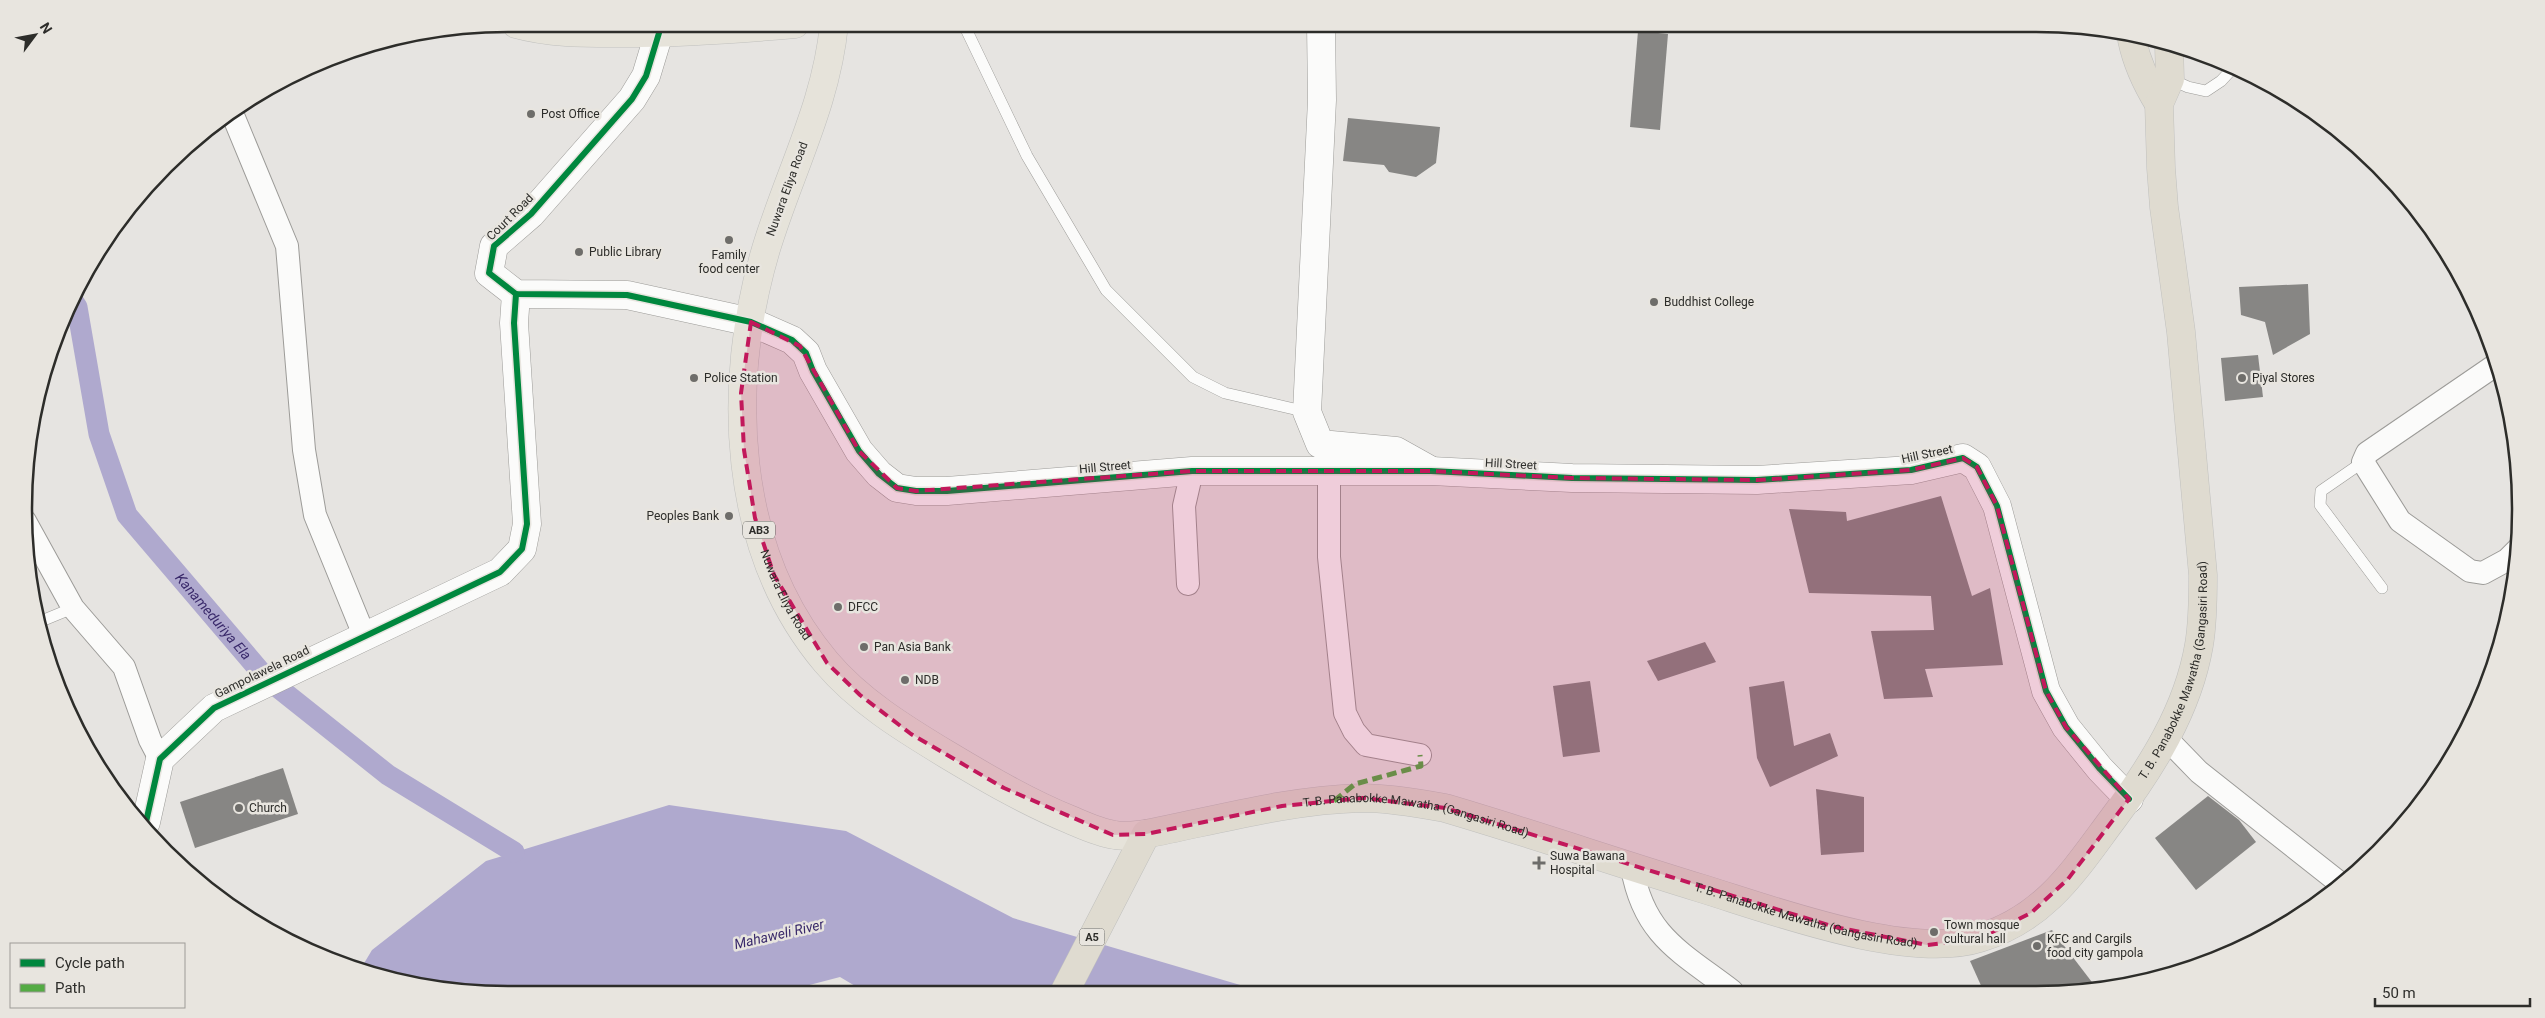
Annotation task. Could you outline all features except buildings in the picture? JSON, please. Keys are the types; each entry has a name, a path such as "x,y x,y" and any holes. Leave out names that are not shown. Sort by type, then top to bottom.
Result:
{"highway":[{"name":"T. B. Panabokke Mawatha (Gangasiri Road)","path":"1146,834 1282,806 1363,798 1413,802 1445,808 1632,868 1835,927 1903,942 1927,945 1978,939 1996,932 2023,917 2054,895 2090,852 2157,757 2190,678 2199,647 2202,615 2203,575 2181,332 2164,207 2158,104 2145,81 2136,59 2133,43"},
{"name":"T. B. Panabokke Mawatha (Gangasiri Road)","path":"2158,104 2170,79 2169,52"},
{"name":"A5","path":"1068,986 1146,834"}],"main road":[{"path":"557,32 674,32"},
{"name":"Nuwara Eliya Road","path":"833,32 828,70 766,248 758,280 743,372 742,418 745,458 755,518 782,591 814,646 844,680 883,714 911,734 974,772 1059,815 1098,831 1123,836 1146,834"}],"street":[{"path":"1321,32 1322,100 1307,412 1320,444 1396,451 1431,471"},
{"name":"Court Road","path":"516,294 489,273 494,246 531,214 632,99 646,76 659,33"},
{"path":"235,120 287,246 304,450 315,515 364,635"},
{"path":"516,294 626,296 751,322"},
{"name":"Gampolawela Road","path":"160,759 214,708 364,635 500,572 522,549 527,524 514,323 516,294"},
{"name":"Hill Street","path":"751,322 792,340 806,352 817,378 859,451 879,474 897,488 916,492 1192,472 1329,473 1431,471 1572,478 1757,480 1910,470 1963,458 1977,467 1985,479 1997,506 2046,691 2066,727 2100,769 2128,799"},
{"path":"2491,368 2367,453 2362,462 2400,521 2470,571 2483,573 2509,558"},
{"path":"1188,584 1184,506 1192,472"},
{"path":"1329,473 1329,557 1345,713 1354,731 1366,744 1420,755"},
{"path":"34,537 73,608 124,667 150,740 160,759 147,818"},
{"path":"2166,738 2199,772 2335,880"},
{"path":"1632,868 1635,888 1649,920 1676,949 1725,986"}],"lane":[{"path":"967,32 1027,156 1106,290 1193,377 1225,393 1307,412"},
{"path":"2170,79 2188,87 2206,91 2221,81 2228,73"},
{"path":"2362,462 2321,491 2320,505 2382,588"},
{"path":"46,619 73,608"}],"highlighted area":[{"path":"751,322 800,346 859,451 897,488 916,491 1192,471 1431,471 1572,478 1757,480 1911,470 1963,458 1977,467 1997,506 2046,691 2066,727 2129,799 2068,879 2031,913 1996,932 1978,939 1927,945 1835,927 1445,808 1363,798 1282,806 1146,834 1113,835 1004,788 911,734 860,695 827,663 774,575 755,518 744,450 741,393"}],"water":[{"name":"Mahaweli River","path":"669,805 846,831 1013,918 1244,986 855,986 840,977 806,986 509,986 447,981 416,976 364,963 372,950 486,861"}],"waterway":[{"name":"Kanameduriya Ela","path":"77,309 99,434 127,515 266,678 388,775 514,852"}],"marked path":[{"path":"1334,801 1355,784 1421,766 1420,755"}],"cycle path":[{"path":"659,33 646,76 632,99 531,214 494,246 489,273 516,294 627,295 751,322 792,340 806,353 813,371 859,451 879,474 897,488 916,491 947,491 1192,471 1431,471 1572,478 1757,480 1911,470 1963,458 1977,467 1997,506 2046,691 2066,727 2100,769 2129,799"},
{"path":"147,818 160,759 214,708 500,572 522,549 527,524 514,323 516,294"}],"place":[{"name":"Post Office","path":"531,114"},
{"name":"Family food center","path":"729,240"},
{"name":"Public Library","path":"579,252"},
{"name":"Buddhist College","path":"1654,302"},
{"name":"Police Station","path":"694,378"},
{"name":"Piyal Stores","path":"2242,378"},
{"name":"Peoples Bank","path":"729,516"},
{"name":"DFCC","path":"838,607"},
{"name":"Pan Asia Bank","path":"864,647"},
{"name":"NDB","path":"905,680"},
{"name":"Church","path":"239,808"},
{"name":"Suwa Bawana Hospital","path":"1539,863"},
{"name":"Town mosque cultural hall","path":"1934,932"},
{"name":"KFC and Cargils food city gampola","path":"2037,946"}]}
